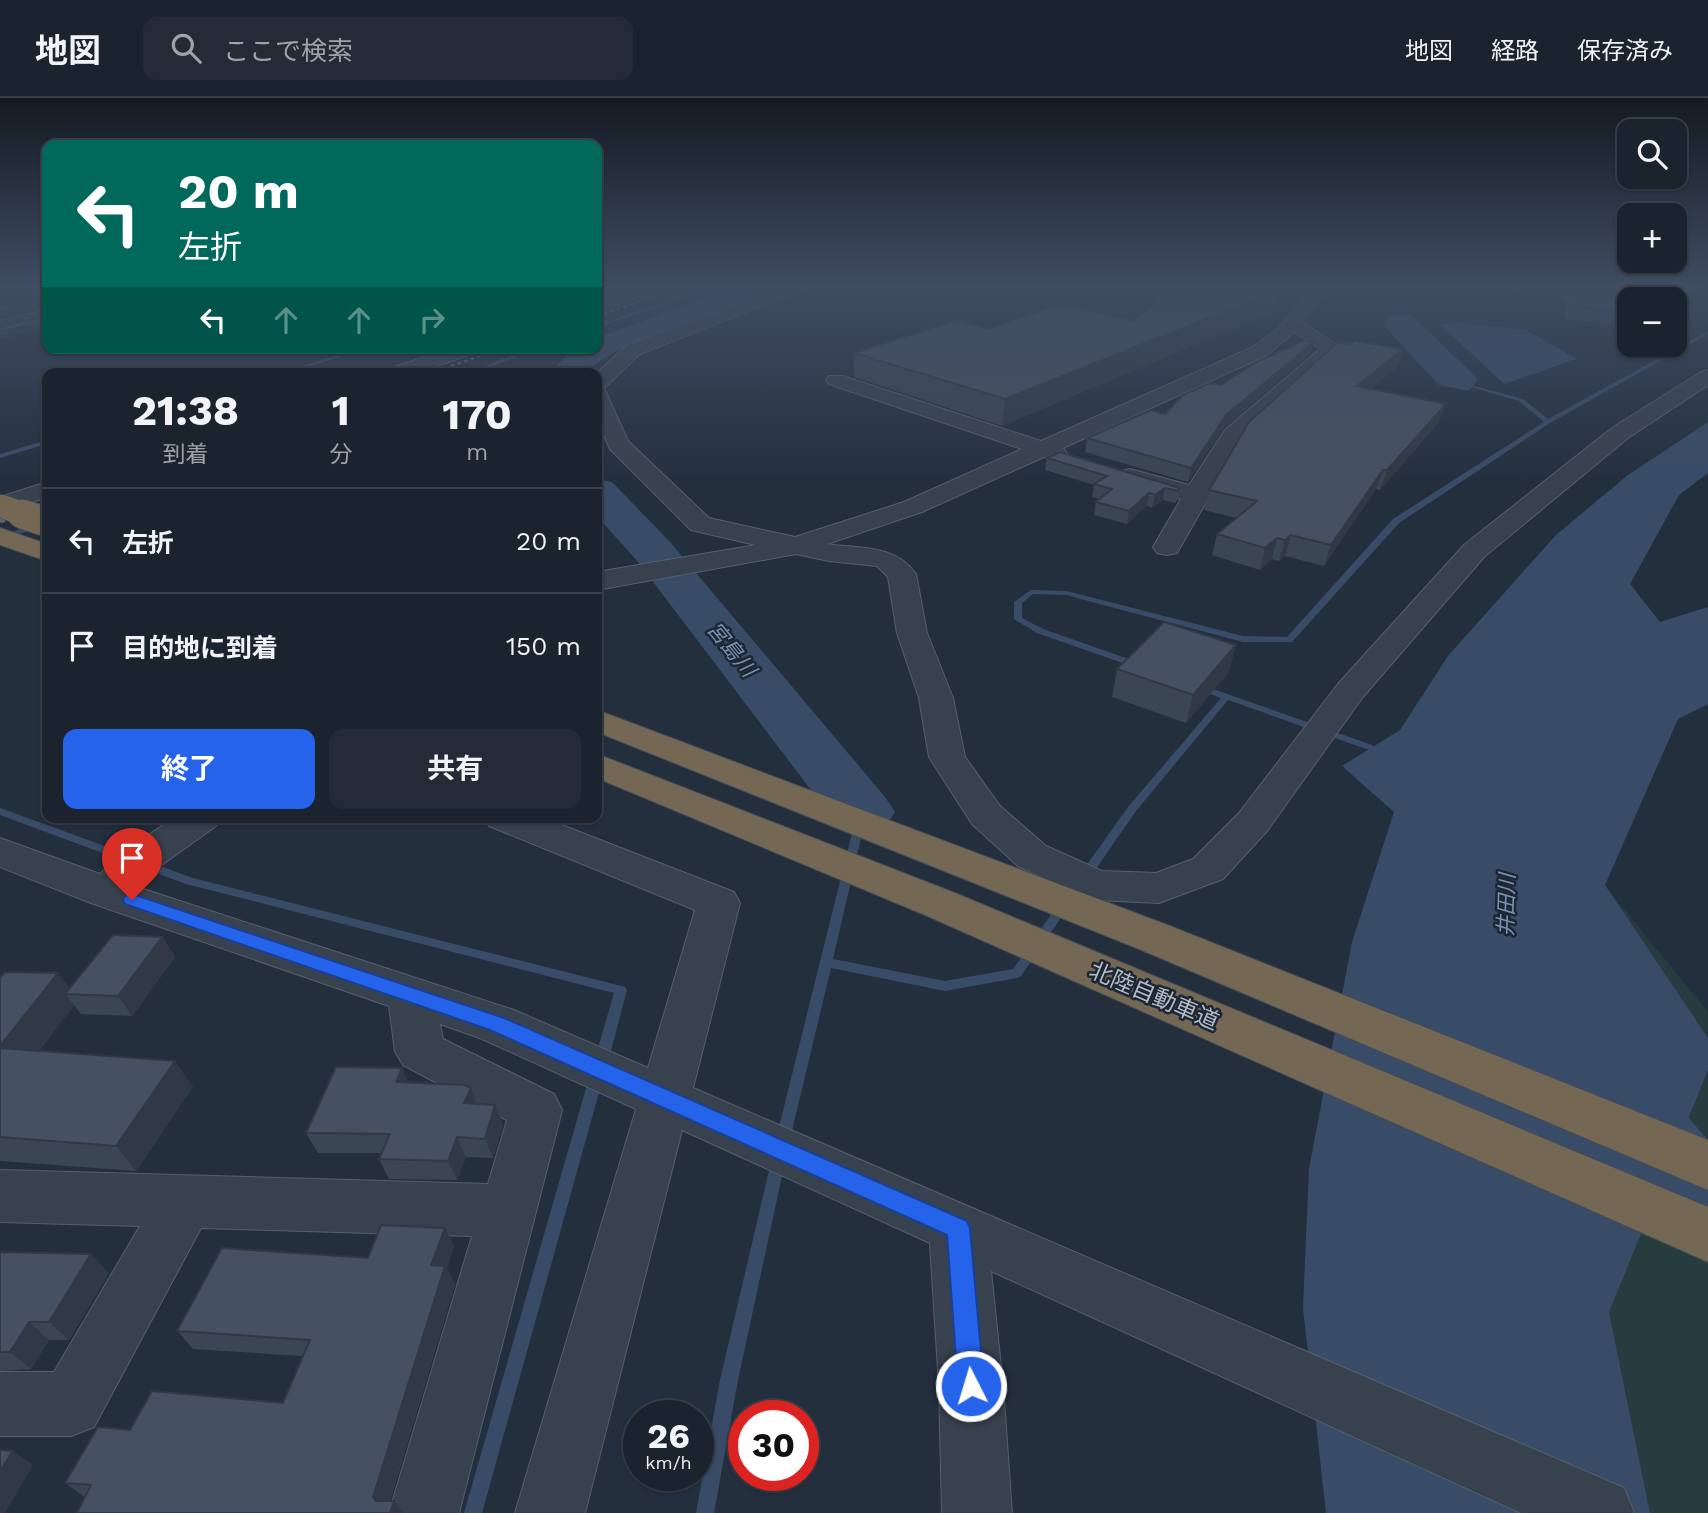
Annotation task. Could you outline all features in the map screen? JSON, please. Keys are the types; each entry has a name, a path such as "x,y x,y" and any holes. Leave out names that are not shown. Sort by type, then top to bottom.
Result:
{"highway":[{"path":"0,505 42,520"},
{"path":"602,722 738,773 1242,974 1708,1165"},
{"name":"北陸自動車道","path":"602,767 965,915 1708,1235"}],"street":[{"path":"602,379 632,351"},
{"path":"609,578 795,546 912,507 1260,351"},
{"path":"1167,547 1195,495 1233,435 1329,351"},
{"path":"411,368 452,354"},
{"path":"602,404 618,444 700,524 795,546 885,559 902,574 912,633 936,698 947,757 986,815 1032,856 1096,885 1159,888 1208,869 1253,822 1350,691 1474,551 1620,433 1708,376"},
{"path":"836,380 1080,461"},
{"path":"1106,468 1195,495"},
{"path":"0,486 36,493"},
{"path":"0,505 36,493"},
{"path":"106,891 142,859 193,823"},
{"path":"518,823 719,903 550,1513"},
{"path":"0,852 106,891 497,1024 1599,1513"},
{"path":"411,994 420,1051 536,1110 424,1513"},
{"path":"0,1196 508,1211"},
{"path":"0,1404 71,1404 186,1202"},
{"path":"958,1228 971,1386 977,1513"}],"green space":[{"path":"1605,886 1708,1012 1708,1513 1650,1513 1609,1312"}],"water":[{"path":"1407,351 1449,351 1478,379 1469,391 1439,385"},
{"path":"1469,351 1563,351 1577,359 1504,384"},
{"path":"1708,422 1708,473 1679,495 1630,584 1660,622 1708,607 1708,704 1678,719 1605,885 1708,1038 1708,1070 1609,1312 1650,1513 1326,1513 1303,1308 1309,1169 1352,942 1394,812 1342,766 1400,730 1448,656 1556,535 1628,475"}],"building":[{"path":"860,351 1125,351 1005,399 854,353"},
{"path":"1281,351 1303,351 1226,415 1191,468 1087,438 1151,410 1165,414 1183,395 1210,383 1221,385 1255,363"},
{"path":"1328,351 1400,351 1357,386 1446,404 1387,470 1383,470 1331,545 1291,535 1285,540 1277,538 1265,548 1217,534 1257,501 1209,490 1249,422"},
{"path":"1060,452 1180,488 1178,491 1165,488 1155,495 1149,493 1129,511 1096,502 1112,489 1094,484 1107,476 1047,458"},
{"path":"1164,622 1236,645 1193,695 1117,669"},
{"path":"113,935 162,937 118,996 65,994"},
{"path":"5,972 58,973 0,1046 0,978"},
{"path":"0,1048 175,1061 116,1146 0,1137"},
{"path":"336,1067 402,1068 396,1082 465,1085 471,1088 464,1103 495,1105 485,1139 457,1137 448,1161 379,1159 390,1134 306,1133"},
{"path":"381,1225 445,1228 431,1265 445,1266 373,1497 376,1501 394,1501 390,1513 77,1513 91,1485 65,1483 98,1427 130,1430 152,1391 283,1403 310,1340 177,1331 222,1248 368,1258"},
{"path":"0,1252 91,1254 49,1322 29,1322 10,1352 0,1352"},
{"path":"0,1450 13,1451 0,1471"}],"waterway":[{"path":"1548,422 1674,351"},
{"path":"299,368 346,354"},
{"path":"482,368 521,354"},
{"name":"宮島川","path":"571,368 586,354"},
{"path":"1473,386 1521,400 1548,422"},
{"path":"1137,665 1040,631 1018,619 1018,602 1031,592 1066,593 1243,639 1289,640 1396,521 1548,422"},
{"path":"0,456 42,443"},
{"name":"宮島川","path":"602,496 654,552 862,812"},
{"path":"0,538 35,526"},
{"path":"1199,687 1369,747"},
{"path":"1085,876 1132,809 1226,697"},
{"path":"0,811 190,881 621,990 601,1062"},
{"path":"783,1139 859,825"},
{"path":"826,962 945,986 1017,973 1063,906"},
{"path":"473,1513 596,1078"},
{"name":"井田川","path":"1628,1111 1708,1210"},
{"path":"705,1513 729,1380 778,1162"}],"railway":[{"path":"445,368 486,354"},
{"path":"17,515 42,507"},
{"path":"0,521 22,514"}],"route":[{"path":"132,900 497,1024 958,1228 971,1386"}]}
